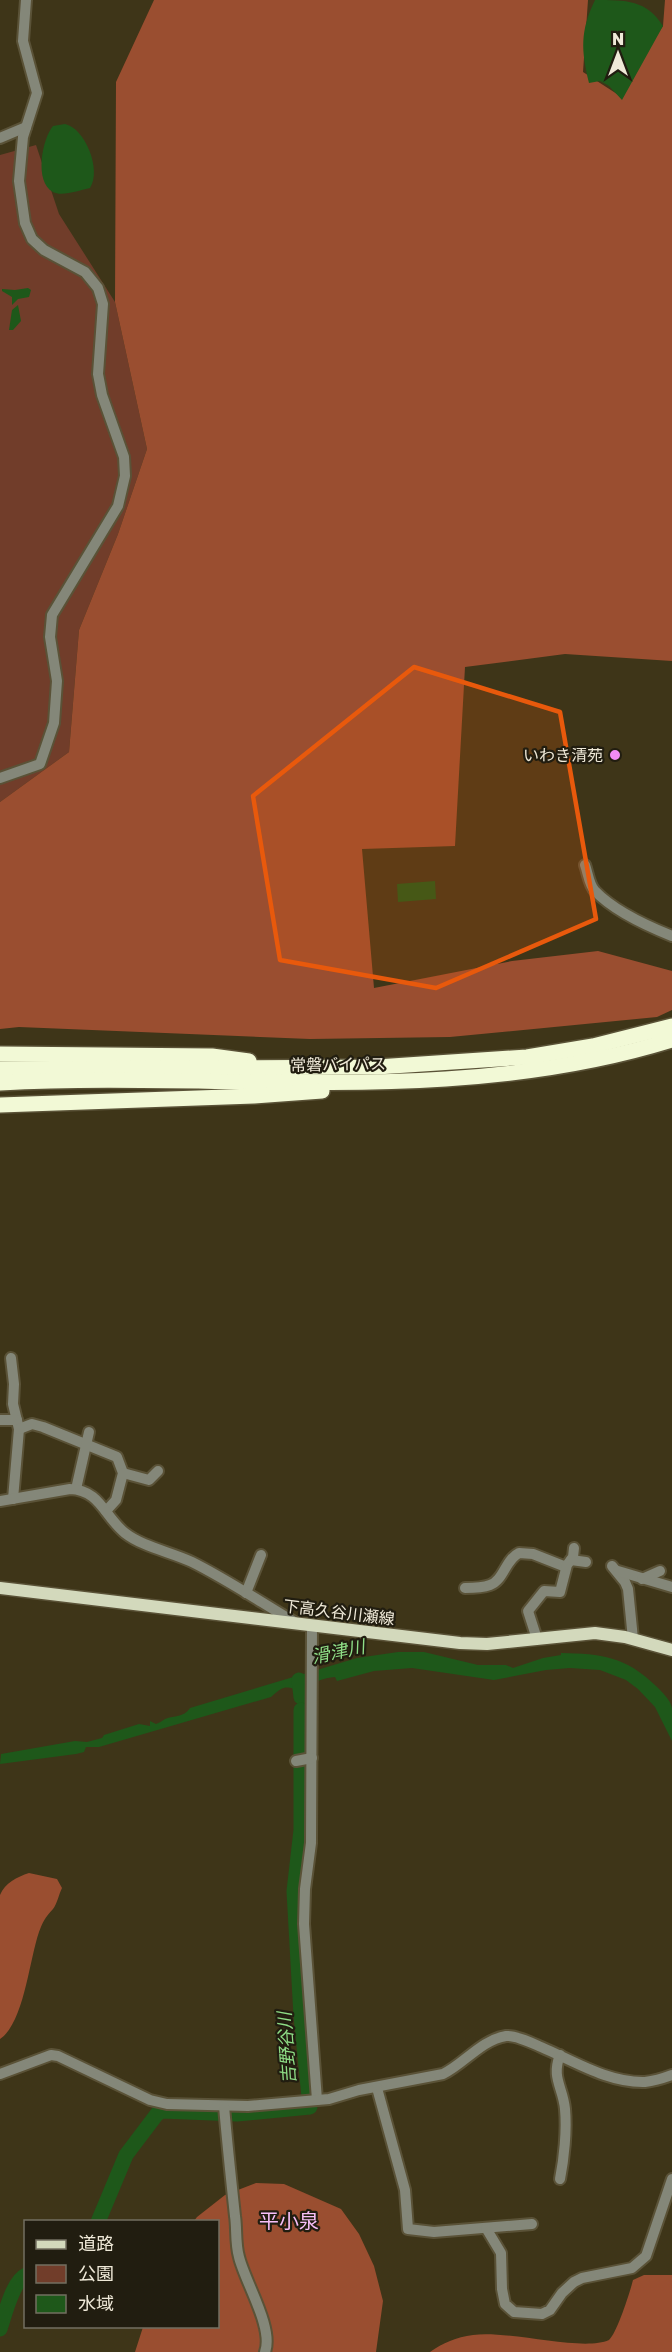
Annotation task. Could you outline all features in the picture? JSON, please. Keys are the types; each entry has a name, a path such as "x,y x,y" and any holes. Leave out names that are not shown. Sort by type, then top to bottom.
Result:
{"highway":[{"name":"常磐バイパス","path":"0,1069 377,1067 526,1057 593,1046 672,1026"},
{"name":"常磐バイパス","path":"0,1083 405,1081 526,1072 596,1060 672,1040"},
{"path":"0,1053 212,1056 318,1069"},
{"path":"0,1105 254,1096 348,1089 405,1081"}],"main road":[{"name":"下高久谷川瀬線","path":"0,1588 460,1643 488,1644 595,1633 611,1634 672,1650"}],"street":[{"path":"0,778 40,764 54,723 57,681 50,637 52,615 118,506 124,476 124,457 102,394 98,374 103,304 98,288 85,272 44,250 32,239 25,223 19,181 26,127 37,93 23,41 26,0"},
{"path":"0,138 26,127"},
{"path":"585,865 595,891 620,910 672,936"},
{"path":"11,1358 18,1425 13,1499"},
{"path":"0,1420 18,1425 32,1424 88,1438 118,1452 123,1473 116,1500 106,1511"},
{"path":"76,1489 88,1438"},
{"path":"123,1473 149,1480 158,1471"},
{"path":"0,1501 76,1489 89,1493 124,1532 153,1548 168,1551 197,1564 296,1623"},
{"path":"465,1588 483,1587 494,1583 510,1560 519,1553 570,1558 586,1562"},
{"path":"246,1593 261,1555"},
{"path":"537,1639 528,1611 544,1591 560,1592 570,1558"},
{"path":"633,1639 628,1588 615,1568 642,1579 672,1587"},
{"path":"642,1579 660,1571"},
{"path":"312,1625 311,1696 303,1760 311,1843 305,1889 304,1924 312,2100"},
{"path":"0,2074 45,2056 58,2056 158,2103 224,2111 330,2099 359,2090 443,2074 455,2068 484,2045 507,2036 531,2042 612,2078 646,2082 672,2076"},
{"path":"560,2055 555,2069 564,2100 565,2121 560,2179"},
{"path":"376,2088 405,2190 408,2229 434,2232 532,2224"},
{"path":"224,2111 238,2257 265,2324 267,2341 265,2352"},
{"path":"486,2228 501,2253 502,2289 505,2304 514,2312 542,2314 550,2310 562,2293 574,2282 582,2278 632,2268 646,2256 672,2180"}],"highlighted area":[{"path":"414,667 560,712 596,919 436,988 280,960 253,796"}],"green space":[{"path":"36,145 59,214 115,302 147,449 118,534 79,630 69,752 0,802 0,155"}],"shaded area":[{"path":"154,0 588,0 583,72 617,94 663,26 665,0 672,0 672,661 565,654 465,667 455,846 362,849 374,988 512,961 598,951 672,971 672,1010 657,1017 450,1037 310,1039 19,1027 0,1029 0,802 69,752 79,630 118,534 147,449 115,302 116,82"},
{"path":"29,1873 57,1879 62,1888 39,1932 15,2020 0,2039 0,1895 12,1881"},
{"path":"256,2183 284,2184 341,2209 359,2234 374,2266 383,2301 376,2352 135,2352 143,2328 219,2328 219,2220 195,2220 225,2195"},
{"path":"644,2275 672,2275 672,2352 430,2352 450,2341 473,2335 506,2335 581,2344 609,2340 619,2321 633,2280"}],"water":[{"path":"595,0 626,1 643,6 657,17 663,26 622,100 609,86 600,81 589,83 583,41 584,31"},
{"path":"65,124 72,127 85,141 93,161 94,171 90,188 61,194 47,187 43,179 42,160 49,132 53,126"},
{"path":"28,288 31,290 29,297 18,299 12,305 12,297 2,291 2,289"},
{"path":"18,305 21,321 13,330 9,330 12,310"},
{"path":"435,881 436,899 398,902 397,884"},
{"path":"398,1652 424,1652 478,1665 506,1665 513,1668 543,1658 561,1655 561,1653 589,1654 612,1659 634,1668 668,1699 672,1708 672,1741 655,1707 638,1689 626,1680 600,1670 570,1668 546,1670 494,1680 412,1668 374,1671 337,1681 335,1677 326,1678 302,1690 283,1688 271,1697 99,1747 86,1747 84,1752 0,1764 1,1754 75,1741 87,1742 139,1724 150,1726 150,1721 156,1724 182,1715 190,1708 357,1658"}],"waterway":[{"name":"吉野谷川","path":"299,1680 301,1697"},
{"name":"吉野谷川","path":"99,2220 126,2155 157,2114 162,2111 237,2114 310,2107 301,2016 294,1891 301,1830 301,1710"},
{"name":"吉野谷川","path":"0,2329 13,2291 24,2277"}],"place":[{"name":"いわき清苑","path":"615,755"}],"district":[{"name":"平小泉","path":"289,2220"}],"water label":[{"name":"滑津川","path":"338,1651"}]}
